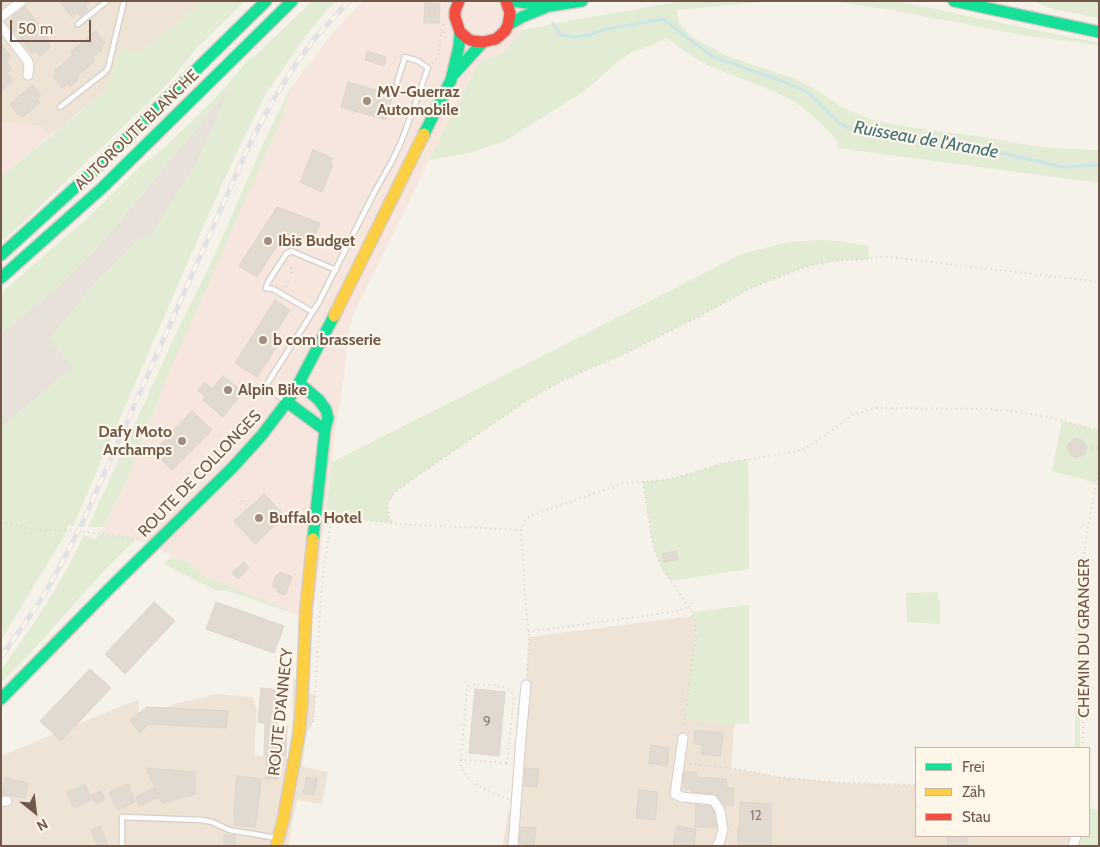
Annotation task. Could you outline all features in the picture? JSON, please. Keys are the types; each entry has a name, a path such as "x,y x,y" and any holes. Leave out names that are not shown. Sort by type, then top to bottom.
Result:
{"main road":[{"name":"AUTOROUTE BLANCHE","path":"1,255 89,175 266,1"},
{"name":"AUTOROUTE BLANCHE","path":"1,278 102,188 292,1"},
{"name":"ROUTE DE COLLONGES","path":"1,699 233,467 262,435 287,402 319,345 453,74 459,46 460,32 456,22 455,11 459,1"},
{"path":"506,1 510,13 508,25"},
{"path":"513,1 549,6 582,1"},
{"path":"954,1 1099,32"},
{"name":"ROUTE DE COLLONGES","path":"453,74 483,42 490,42 501,35 508,25 549,6"},
{"path":"460,32 468,39 483,42"},
{"name":"ROUTE D'ANNECY","path":"277,842 294,766 302,701 306,609 325,430 328,418 326,410 319,400 299,383"},
{"path":"287,402 325,430"}],"street":[{"path":"1,17 22,1"},
{"path":"1,26 27,60 29,65 28,75"},
{"path":"513,846 526,685"},
{"path":"683,738 675,794 682,797 713,800 720,810 723,829 717,846"}],"lane":[{"path":"78,24 107,1"},
{"path":"60,107 108,68 124,1"},
{"path":"287,402 265,387 313,312 336,270 401,142 428,68 418,61 405,57 397,82"},
{"path":"313,312 273,289 266,288 268,282 288,252 293,251 336,270"},
{"path":"122,846 122,817 202,820 212,822 229,830 277,842"}],"path":[{"path":"428,68 438,55 443,22"},
{"path":"393,523 388,515 388,503 397,490 526,400 576,373 626,353 749,289 812,265 834,261 889,257 1099,282"},
{"path":"281,262 291,268 292,272 282,294"},
{"path":"526,685 528,631 521,530 524,522 533,516 623,483 676,478 723,463 796,452 813,444 851,416 876,408 1010,411 1046,417 1099,430"},
{"path":"1086,448 1099,448"},
{"name":"CHEMIN DU GRANGER","path":"1083,747 1082,575 1087,532 1099,469"},
{"path":"642,482 655,552 666,574 689,606 695,621 696,632 683,738"},
{"path":"238,497 246,505"},
{"path":"319,641 324,567 332,517 396,524 521,530"},
{"path":"1,522 37,530 72,530"},
{"path":"83,532 121,536 154,545"},
{"path":"528,631 658,614 681,610 689,606"},
{"path":"514,694 502,686 476,684 467,688 461,768 468,779 483,789 516,804"},
{"path":"461,760 506,763"},
{"path":"680,763 731,768 800,779 915,785"}],"shaded area":[{"path":"1,1 200,1 197,7 140,53 120,49 107,90 48,137 41,126 1,122"},
{"path":"366,1 544,1 506,50 479,63 353,315 348,336 336,426 313,616 296,615 202,575 189,562 172,557 154,545 121,536 100,534 128,477 212,261 264,142 290,89 332,34 358,6"},
{"path":"231,86 197,163 150,237 143,236 96,282 50,338 73,368 1,427 1,333 58,287 89,256"},
{"path":"1,122 41,126 48,137 1,177"},
{"path":"694,616 696,637 685,719 734,724 731,768 779,777 843,783 915,785 915,837 1079,837 1077,846 503,846 508,812 515,814 529,637"},
{"path":"293,678 311,694 315,694 314,716 312,725 307,731 302,766 328,772 322,804 297,800 288,846 1,846 1,756 139,699 138,720 174,704 217,694 252,697 257,710 254,755 288,758 292,729"}],"green space":[{"path":"200,1 245,1 196,49 171,80 153,98 22,224 1,241 1,177 107,90 120,48 140,53 197,7"},
{"path":"312,1 336,1 304,38 264,97 207,218 73,526 68,525 66,533 1,640 1,427 73,368 49,339 96,282 143,236 150,237 197,163 230,88 89,256 58,287 1,333 1,293 92,214 143,164 163,149 216,97 249,59 255,56"},
{"path":"683,1 773,1 677,10 679,23 691,36 727,56 795,79 818,91 843,108 869,119 914,128 1047,148 1099,150 1099,183 837,148 838,142 832,135 811,114 793,101 773,91 709,66 666,38 632,52 586,90 505,141 469,153 429,160 479,63 506,50 522,30"},
{"path":"833,1 895,1 1099,43 1099,45 1034,37"},
{"path":"1034,1 1099,1 1099,18 1052,9"},
{"path":"290,89 282,117 167,377 128,477 103,527 88,527 177,331 212,261 264,142"},
{"path":"840,241 868,246 869,259 834,261 812,265 773,279 749,289 626,353 561,381 526,401 397,490 388,503 388,515 393,523 332,517 325,518 332,462 740,255 789,242"},
{"path":"1062,421 1099,430 1099,469 1096,483 1052,471"},
{"path":"748,459 749,569 671,581 662,568 655,552 643,482 676,478 723,463"},
{"path":"100,534 136,539 102,573 26,658 1,683 1,670 54,591 84,535 95,539"},
{"path":"172,557 189,562 202,575 289,612 228,591 215,590 163,564"},
{"path":"1080,572 1080,747 1075,747 1076,579"},
{"path":"937,592 940,605 940,624 907,622 906,593"},
{"path":"749,605 749,723 734,724 685,719 697,632 692,612"},
{"path":"1090,808 1099,810 1099,846 1077,846 1079,837 1090,837"}],"building":[{"path":"59,1 91,1 85,6 88,9 80,16 77,13 72,17"},
{"path":"425,3 440,4 439,23 424,23"},
{"path":"25,7 47,35 50,42 48,44 50,48 40,56 35,51 32,53 12,28 15,26 11,18"},
{"path":"96,31 105,43 100,47 102,50 92,58 95,61 76,77 78,80 70,87 68,83 62,88 53,77 57,74 54,71 73,55 71,52"},
{"path":"1,44 11,56 6,61 12,69 7,73 13,81 1,91"},
{"path":"367,51 386,57 384,66 365,60"},
{"name":"MV-Guerraz Automobile","path":"348,82 393,95 386,120 341,107"},
{"path":"33,85 41,95 37,99 40,103 22,117 17,114 10,104"},
{"path":"313,150 332,158 330,163 333,164 322,192 300,182"},
{"name":"Ibis Budget","path":"277,207 320,223 312,243 285,234 257,277 239,266"},
{"name":"b com brasserie","path":"275,300 290,310 272,337 280,342 257,377 235,363"},
{"path":"223,376 243,392 223,417 203,400 205,397 198,390 205,382 212,389"},
{"name":"Dafy Moto Archamps","path":"192,411 212,430 172,470 153,452"},
{"path":"1077,439 1083,442 1086,448 1083,454 1077,457 1071,454 1068,448 1071,442"},
{"name":"Buffalo Hotel","path":"264,494 285,516 255,544 234,521"},
{"path":"676,551 678,559 664,562 662,554"},
{"path":"244,562 249,568 238,579 232,573"},
{"path":"280,572 292,577 285,595 277,592 278,589 272,586 277,574 279,575"},
{"path":"154,602 175,621 125,674 105,654"},
{"path":"216,602 284,626 274,653 206,629"},
{"path":"90,669 111,688 61,741 40,721"},
{"path":"261,688 280,690 277,725 287,726 286,756 279,756 278,779 266,779 267,755 264,755 265,723 258,722"},
{"path":"475,689 505,692 499,756 469,753"},
{"path":"147,707 228,711 226,728 149,724 140,733 130,720"},
{"path":"695,730 723,733 720,756 701,754 702,745 694,744"},
{"path":"651,745 669,748 667,766 649,763"},
{"path":"146,768 195,772 195,794 162,803 159,797 140,806 136,797 155,788"},
{"path":"525,768 539,769 537,787 524,786"},
{"path":"684,772 697,772 696,777 726,779 726,787 734,788 733,805 724,805 716,794 692,792 692,789 684,789"},
{"path":"237,776 261,779 255,827 234,825"},
{"path":"307,777 317,779 314,795 303,793"},
{"path":"5,778 28,783 25,798 2,794"},
{"path":"85,784 92,800 74,808 67,792"},
{"path":"128,784 135,802 117,810 109,792"},
{"path":"639,790 658,792 655,820 636,818"},
{"path":"101,791 105,800 96,804 92,795"},
{"path":"740,802 771,804 771,846 738,846"},
{"path":"696,805 710,806 714,812 716,827 695,827"},
{"path":"100,826 108,846 98,846 91,830"},
{"path":"677,826 696,829 694,846 673,846"},
{"path":"521,827 536,828 534,845 519,843"},
{"path":"224,835 235,836 235,846 224,846"},
{"path":"947,837 967,837 967,846 948,846"}],"waterway":[{"name":"Ruisseau de l'Arande","path":"553,23 560,35 575,37 663,19 714,57 787,83 809,93 838,122 848,128 894,137 981,148 1063,167 1099,165"}],"railway":[{"path":"1,657 45,593 82,524 251,141 275,97 298,61 316,37 349,1"}],"traffic: fast":[{"path":"1,255 89,175 266,1"},
{"path":"1,278 102,188 292,1"},
{"path":"513,1 548,6"},
{"path":"508,25 549,6 582,1"},
{"path":"954,1 1099,32"},
{"path":"424,134 451,80 459,46 460,32"},
{"path":"454,74 483,42"},
{"path":"1,699 233,467 262,435 299,383 334,316"},
{"path":"299,383 319,400 326,410 328,418 325,430 313,539"},
{"path":"287,402 325,430"}],"traffic: slow":[{"path":"334,316 424,134"},
{"path":"276,846 283,821 299,734 306,609 313,539"}],"traffic: jam":[{"path":"459,1 455,17 460,32 468,39 483,42 496,39 505,31 510,13 506,1"}],"place":[{"name":"MV-Guerraz Automobile","path":"367,101"},
{"name":"Ibis Budget","path":"268,241"},
{"name":"b com brasserie","path":"263,340"},
{"name":"Alpin Bike","path":"228,390"},
{"name":"Dafy Moto Archamps","path":"182,441"},
{"name":"Buffalo Hotel","path":"259,518"}]}
